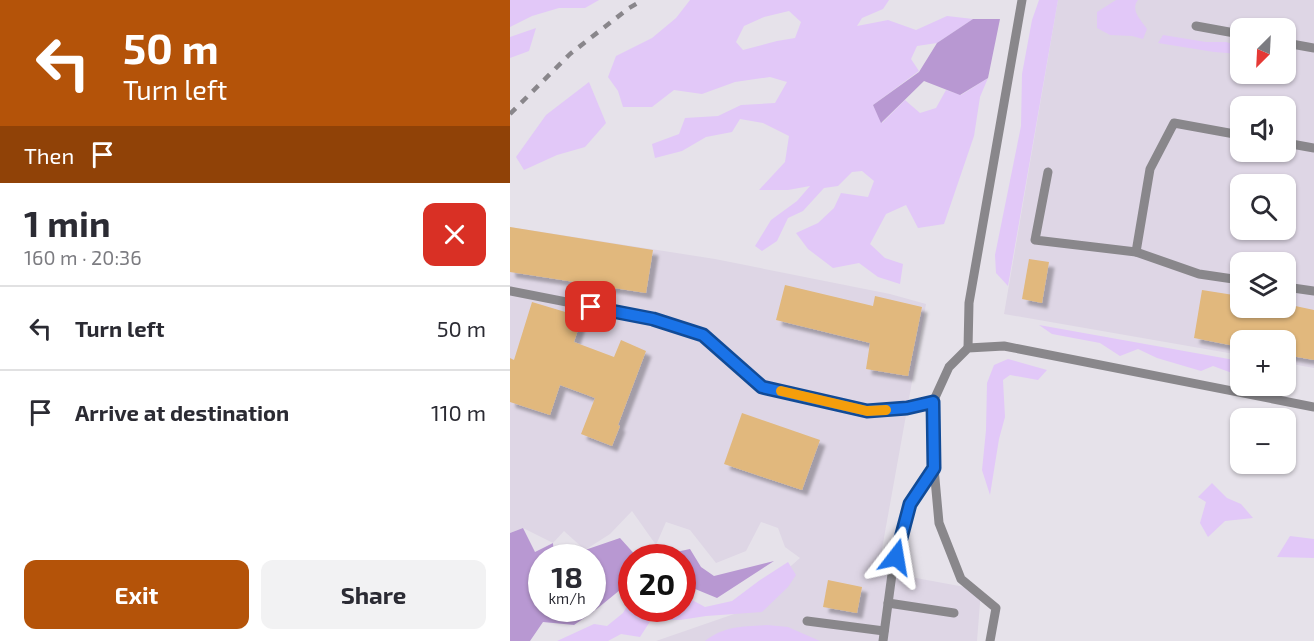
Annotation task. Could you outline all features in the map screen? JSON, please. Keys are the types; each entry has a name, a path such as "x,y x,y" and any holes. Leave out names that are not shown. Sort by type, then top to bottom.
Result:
{"lane":[{"path":"968,348 969,303 1022,0"},
{"path":"1196,26 1230,32"},
{"path":"1296,45 1314,48"},
{"path":"1136,252 1150,169 1174,123 1230,133"},
{"path":"1296,145 1314,148"},
{"path":"1048,172 1035,240 1136,252 1199,274 1230,279"},
{"path":"1296,288 1314,291"},
{"path":"510,291 653,319 703,335 762,387 867,411 907,408 933,402"},
{"path":"990,641 996,608 961,579 939,523 934,468 933,402 949,367 968,348 1004,346 1314,407"},
{"path":"807,621 883,636 892,574 910,504 934,468"},
{"path":"888,603 954,613"}],"shaded area":[{"path":"510,0 599,0 585,8 559,8 532,16 510,27"},
{"path":"690,0 889,0 883,9 862,18 857,26 888,20 916,30 947,16 973,19 937,43 917,46 911,59 919,71 873,105 882,123 905,100 920,113 936,108 946,90 961,95 988,78 980,97 974,136 944,224 918,228 906,205 886,214 870,244 885,258 903,264 900,284 878,277 859,263 833,268 808,249 796,233 818,223 834,208 841,193 868,197 874,181 862,171 852,172 838,186 824,188 803,211 788,218 777,241 762,251 755,246 771,220 797,201 810,186 788,190 759,190 785,162 789,136 763,123 740,119 732,132 706,137 682,151 655,158 652,144 679,134 685,118 718,116 741,105 775,103 787,82 770,77 735,82 702,94 674,90 652,107 623,107 618,91 608,77 616,56 652,38 676,18","holes":["789,11 801,22 795,38 743,50 736,42 744,26 764,17"]},
{"path":"1039,0 1058,0 1008,286 996,273 995,255 1021,126 1022,74 1032,20"},
{"path":"1058,0 1314,0 1314,368 1296,365 1296,330 1230,330 1230,353 1004,314"},
{"path":"1116,0 1138,0 1136,11 1147,29 1143,39 1110,35 1097,28 1097,12"},
{"path":"973,19 1000,19 988,78 960,95 924,81 881,123 873,105 919,72 937,43"},
{"path":"536,28 529,51 510,58 510,37"},
{"path":"1163,35 1206,42 1226,42 1230,43 1230,53 1214,52 1158,43"},
{"path":"589,82 606,123 585,147 557,155 524,170 516,157 546,115"},
{"path":"510,227 715,259 890,294 926,304 878,571 981,590 977,641 656,641 737,613 800,558 785,547 778,528 761,522 746,551 716,563 690,530 666,522 655,544 632,511 610,534 594,544 578,544 564,531 553,543 523,528 510,533"},
{"path":"1039,325 1230,359 1230,372 1213,366 1201,371 1157,358 1138,349 1120,356 1100,343 1052,334"},
{"path":"1008,359 1047,370 1038,380 1010,375 1003,380 1005,417 990,495 982,470 987,383 994,365"},
{"path":"1212,483 1227,498 1241,504 1253,518 1225,521 1208,537 1200,523 1206,502 1198,497"},
{"path":"523,528 531,544 528,544 528,622 543,622 530,641 510,641 510,533"},
{"path":"1290,536 1314,539 1314,558 1277,557"},
{"path":"620,538 625,544 618,544 618,592 606,601 606,544 602,544"},
{"path":"696,559 701,567 714,576 774,561 717,598 696,589"},
{"path":"788,562 796,575 788,587 762,612 696,618 696,602 705,607 732,601"},
{"path":"618,617 618,622 650,622 640,637 621,634 608,641 557,641 594,624 607,626"},
{"path":"543,622 578,622 574,625"},
{"path":"767,625 788,627 820,641 705,641 727,629"}],"building":[{"path":"510,227 653,250 646,293 510,272"},
{"path":"1029,259 1049,262 1042,303 1022,299"},
{"path":"785,285 873,306 875,296 922,307 908,376 866,369 870,343 776,320"},
{"path":"1202,290 1230,294 1230,318 1296,318 1296,306 1314,310 1314,360 1296,357 1296,330 1230,330 1230,345 1194,338"},
{"path":"532,302 582,317 574,342 614,357 621,340 646,351 612,446 581,434 595,398 560,385 550,415 510,402 510,358 514,360"},
{"path":"742,413 820,440 802,490 724,464"},
{"path":"828,580 862,587 857,613 823,607"}],"railway":[{"path":"510,114 570,54 629,8 643,0"}],"slow traffic":[{"path":"781,391 867,411 886,410"}],"route":[{"path":"591,307 653,319 703,335 762,387 867,411 907,408 933,402 934,468 910,504 896,557"}]}
